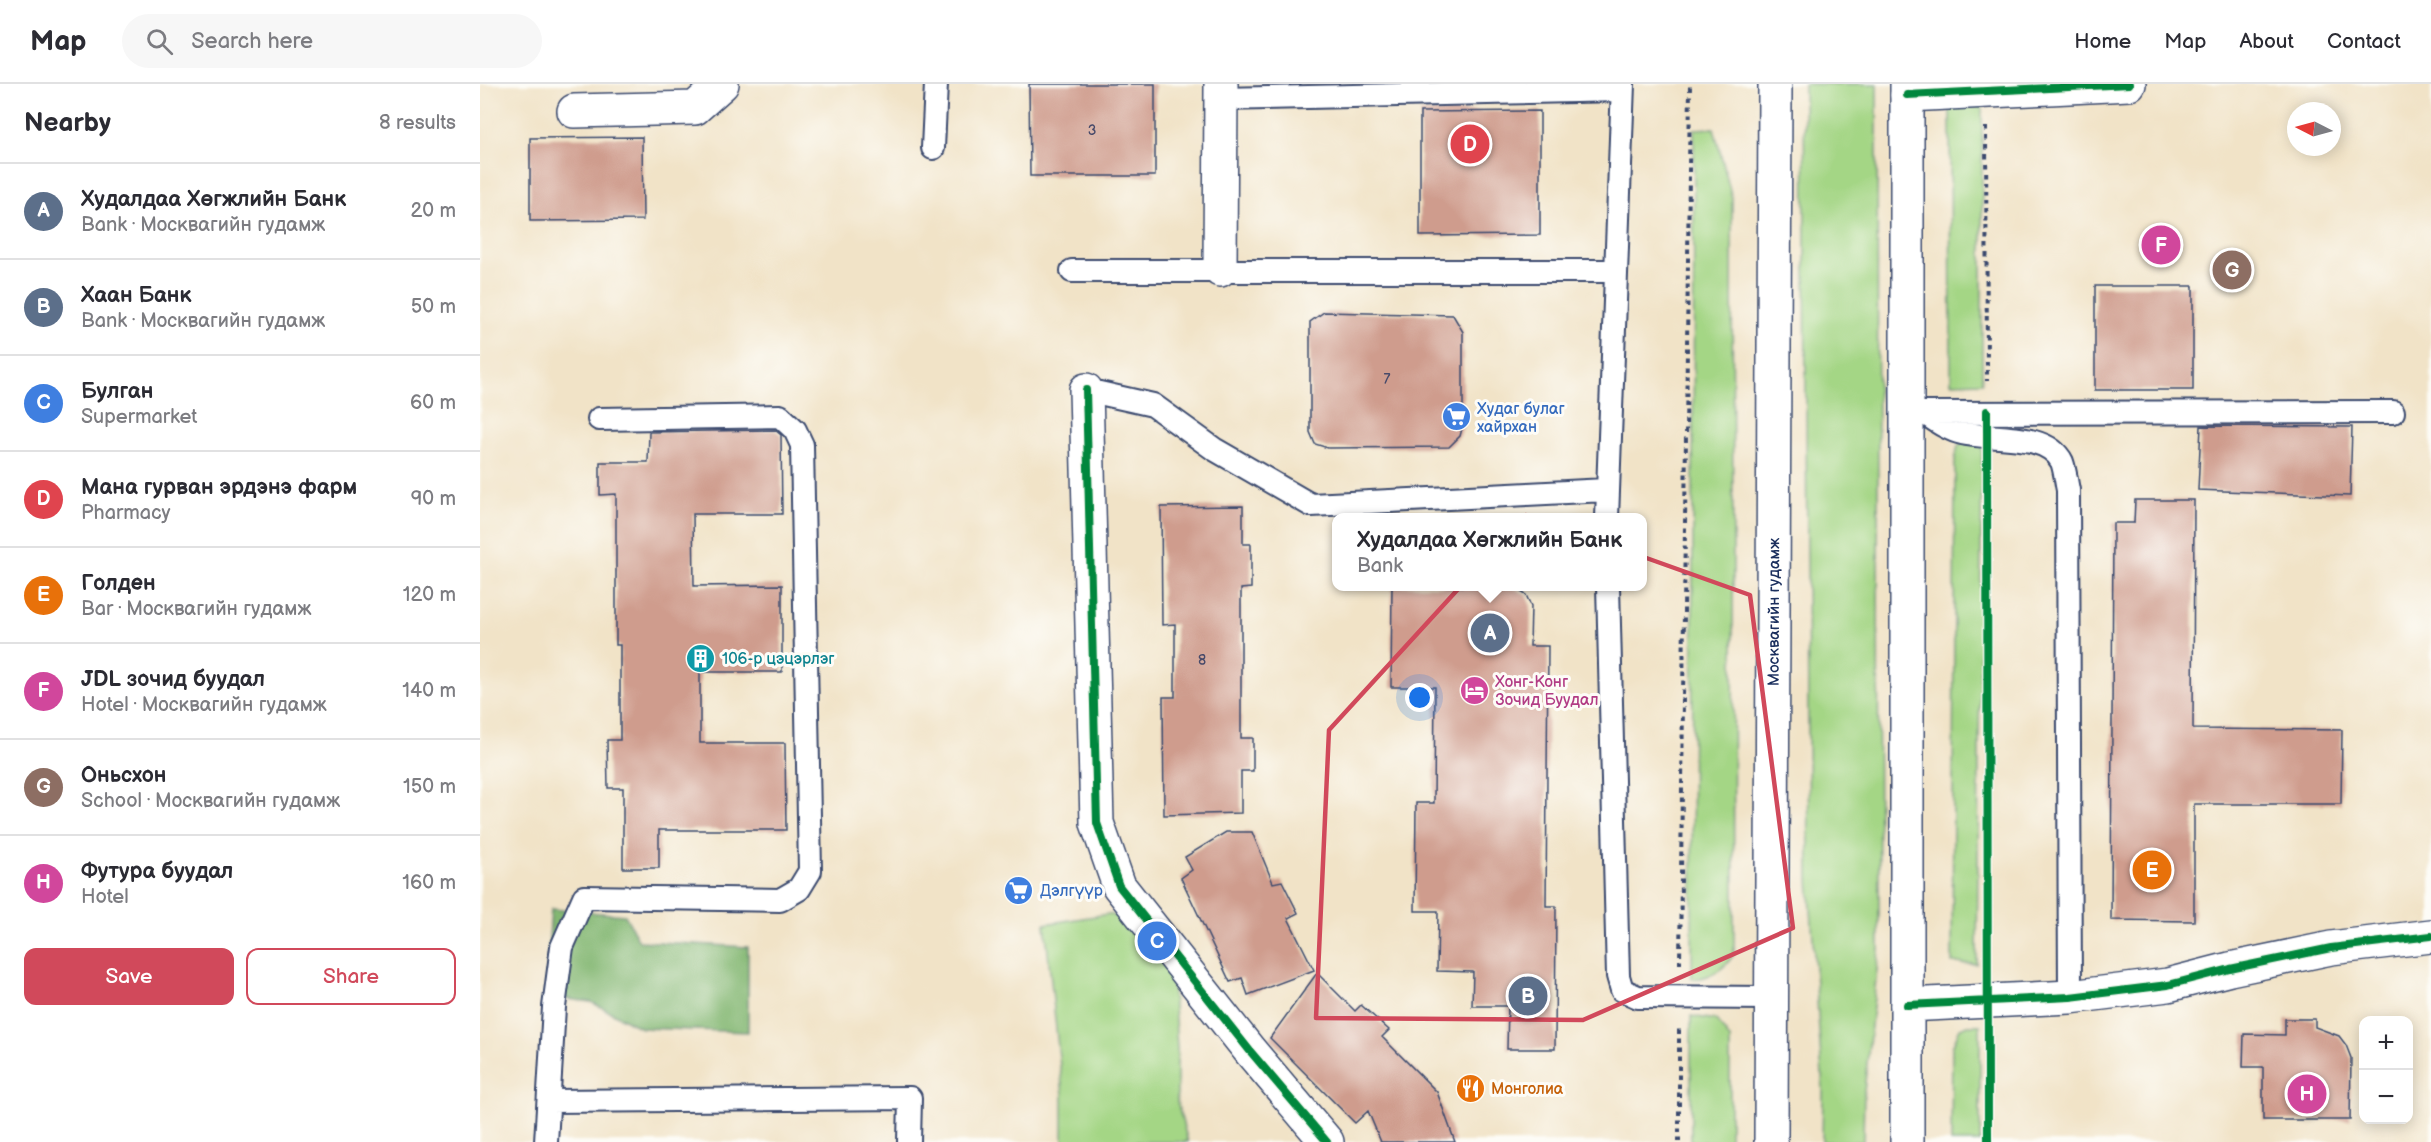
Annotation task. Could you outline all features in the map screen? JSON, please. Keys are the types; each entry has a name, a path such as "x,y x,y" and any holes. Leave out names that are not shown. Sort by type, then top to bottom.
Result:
{"main road":[{"path":"574,111 695,108 722,84"},
{"name":"Москвагийн гудамж","path":"1771,1142 1775,84"},
{"path":"1907,1142 1916,414 1907,90 1986,91 2038,86 2129,84"},
{"path":"1220,270 1221,92"},
{"path":"1086,390 1097,823 1119,886 1250,1051 1327,1142"},
{"path":"1907,1005 2070,997 2168,985 2230,969 2331,948 2431,936"}],"lane":[{"path":"933,148 936,84"},
{"path":"1221,92 1622,87 1607,513"},
{"path":"1072,271 1615,271"},
{"path":"1086,390 1153,405 1214,448 1311,505 1606,490"},
{"path":"1916,414 1987,411 2394,412"},
{"path":"1916,414 1963,434 2023,440 2049,448 2062,461 2068,490 2070,997"},
{"path":"546,1142 554,1007 562,947 584,897 780,900 799,889 810,871 802,445 795,430 780,416 599,419"},
{"path":"1608,591 1618,976 1622,990 1638,997 1772,998"},
{"path":"549,1101 910,1098 909,1142"}],"path":[{"path":"1679,1142 1690,84"},
{"path":"1986,91 1987,411"}],"highlighted area":[{"path":"1526,515 1750,595 1793,928 1583,1020 1316,1018 1329,730"}],"green space":[{"path":"1804,84 1877,84 1879,950 1864,1092 1863,1142 1822,1142 1823,1091 1809,879"},
{"path":"1982,107 1982,382 1951,383 1950,108"},
{"path":"1714,128 1732,198 1734,954 1726,965 1716,972 1692,979 1694,129"},
{"path":"1982,438 1977,964 1952,963 1955,459 1958,446 1968,439"},
{"path":"551,909 625,915 639,941 748,947 748,1032 641,1028 591,1002 545,996"},
{"path":"1108,914 1147,924 1171,966 1177,1047 1177,1102 1188,1142 1063,1142 1063,1095 1045,924"},
{"path":"1691,1016 1716,1020 1730,1039 1730,1142 1691,1142"},
{"path":"1980,1025 1980,1142 1951,1142 1952,1047 1960,1028"}],"building":[{"path":"1029,84 1155,84 1155,176 1030,176"},
{"path":"1540,111 1540,235 1420,236 1420,112"},
{"path":"642,137 643,220 530,221 530,138"},
{"path":"2095,286 2193,286 2193,390 2095,390"},
{"path":"1324,312 1453,315 1463,332 1463,425 1460,436 1449,447 1328,448 1315,444 1310,432 1310,322"},
{"path":"2201,426 2352,427 2350,496 2198,490"},
{"name":"106-р цэцэрлэг","path":"775,430 781,435 782,514 693,514 694,586 782,585 782,672 700,672 700,743 785,743 786,830 659,830 659,868 623,868 623,788 608,788 607,740 620,740 620,645 616,645 616,494 600,495 600,462 648,462 649,432"},
{"path":"2135,500 2194,500 2193,729 2342,730 2341,804 2194,804 2194,921 2111,920 2113,523 2134,523"},
{"path":"1243,506 1243,544 1251,544 1251,588 1241,589 1241,738 1253,738 1253,771 1241,771 1241,813 1164,815 1163,697 1175,697 1175,624 1162,625 1161,507"},
{"path":"1392,591 1520,591 1526,595 1531,606 1530,646 1548,646 1546,906 1556,906 1555,1049 1507,1049 1508,1006 1472,1006 1473,972 1437,971 1438,911 1415,911 1416,803 1434,803 1435,687 1391,687"},
{"path":"1226,832 1252,832 1273,883 1282,881 1298,913 1288,918 1314,970 1248,995 1242,978 1230,982 1181,878 1192,870 1185,857"},
{"path":"1317,973 1355,1011 1361,1005 1389,1030 1382,1037 1437,1092 1455,1142 1381,1142 1368,1111 1355,1123 1270,1038"},
{"path":"2285,1019 2315,1019 2315,1027 2339,1036 2346,1045 2351,1058 2350,1120 2263,1120 2263,1067 2243,1067 2244,1034 2285,1035"}],"cycle path":[{"path":"1907,95 2129,84"},
{"path":"1086,390 1097,823 1119,886 1250,1051 1327,1142"},
{"path":"1987,411 1988,1142"},
{"path":"1907,1005 2070,997 2168,985 2230,969 2331,948 2431,936"}],"place":[{"name":"Мана гурван эрдэнэ фарм","path":"1470,144"},
{"name":"JDL зочид буудал","path":"2161,245"},
{"name":"Оньсхон","path":"2232,270"},
{"name":"Худаг булаг хайрхан","path":"1456,417"},
{"name":"Худалдаа Хөгжлийн Банк","path":"1490,633"},
{"name":"106-р цэцэрлэг","path":"701,658"},
{"name":"Хонг-Kонг 3очид Буудал","path":"1474,690"},
{"name":"Голден","path":"2152,870"},
{"name":"Дэлгүүр","path":"1019,890"},
{"name":"Булган","path":"1157,941"},
{"name":"Хаан Банк","path":"1528,996"},
{"name":"Монголиа","path":"1470,1088"},
{"name":"Футура буудал","path":"2307,1094"}]}
